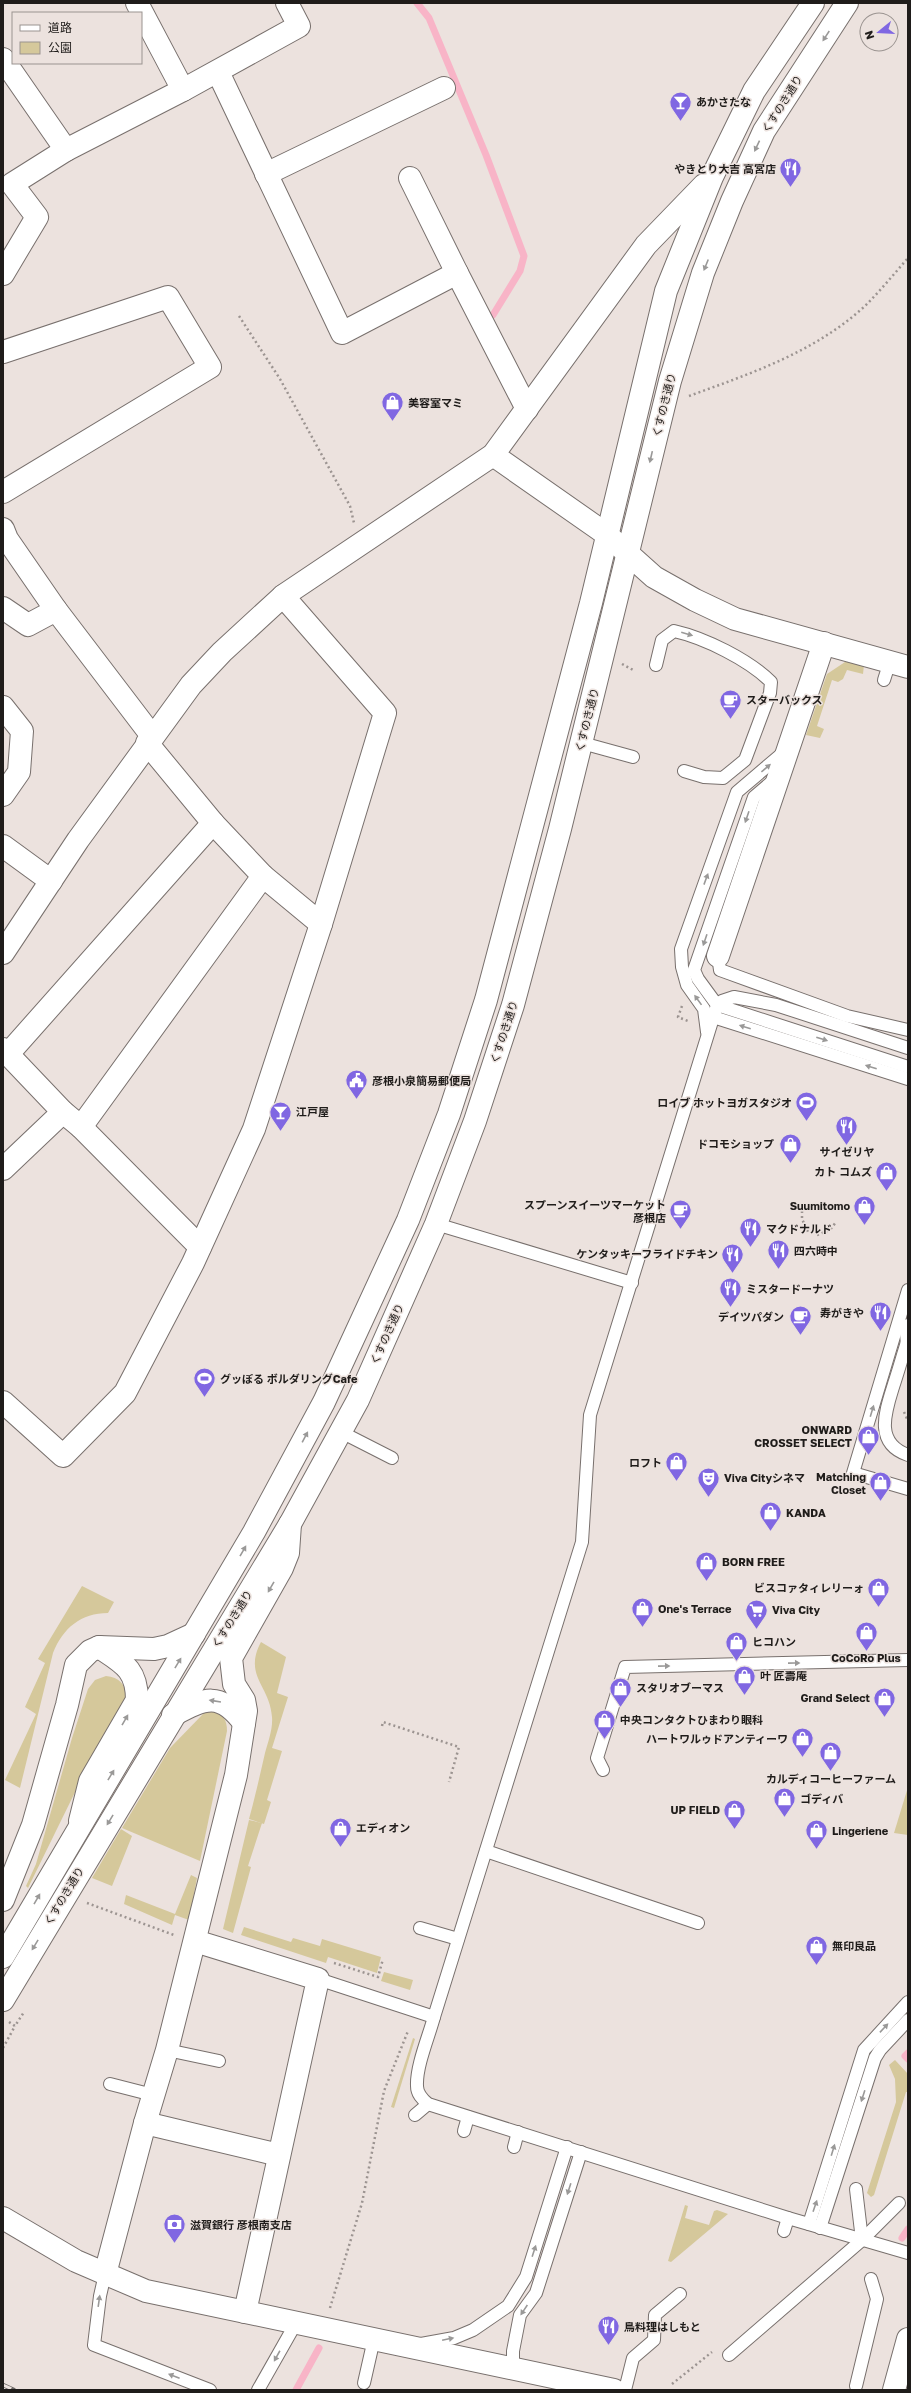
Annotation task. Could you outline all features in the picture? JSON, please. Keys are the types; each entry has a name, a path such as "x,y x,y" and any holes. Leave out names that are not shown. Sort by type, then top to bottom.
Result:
{"street":[{"path":"137,3 142,12"},
{"path":"3,274 36,217 12,184 66,150 218,72 299,26 287,3"},
{"name":"くすのき通り","path":"3,1957 254,1532 324,1402 408,1220 449,1114 486,1000 591,603 606,534 666,291 712,177 754,91 813,3"},
{"name":"くすのき通り","path":"3,2000 173,1715 290,1524 358,1400 436,1224 475,1121 513,1005 582,743 670,381 703,273 732,201 764,132 848,3"},
{"path":"142,12 183,90"},
{"path":"3,59 66,150"},
{"path":"218,72 342,333 457,273"},
{"path":"266,174 444,88"},
{"path":"3,953 51,880 150,739 190,685 222,652 284,596 493,455 646,245 712,177"},
{"path":"410,178 527,409"},
{"path":"3,352 168,297 210,367 3,492"},
{"path":"493,455 606,534 628,556 654,577 735,619 824,643 894,669"},
{"path":"3,529 7,539 56,610 213,823 263,876 321,924"},
{"path":"3,1402 63,1456 125,1394 200,1247 254,1129 321,924 385,713 284,596"},
{"path":"3,608 28,625 56,610"},
{"path":"718,956 755,864 778,776 824,643"},
{"path":"3,708 22,732 19,772 3,795"},
{"path":"200,1247 81,1127 63,1112 6,1051 213,823"},
{"path":"3,846 51,880"},
{"path":"81,1127 263,876"},
{"path":"3,1169 63,1112"},
{"path":"105,2274 145,2123 167,2050 186,1938 236,1774 246,1711 244,1700 234,1684 231,1658 282,1568 288,1553 290,1524"},
{"path":"5,1893 33,1825 67,1705 76,1665 90,1651 99,1648 154,1649 168,1646 194,1634"},
{"path":"77,1832 90,1781 137,1700 137,1686 133,1674 122,1663 99,1648"},
{"path":"173,1715 195,1703 208,1700 228,1705 244,1723"},
{"path":"186,1938 318,1979 245,2312"},
{"path":"145,2123 243,2151 279,2155"},
{"path":"3,2218 59,2252 105,2274 146,2291 614,2390"},
{"path":"894,2390 908,2339"}],"lane":[{"path":"656,666 662,640 674,631 691,635 758,669 772,682 770,693 745,760 723,778 704,777 684,771"},
{"path":"582,743 633,757"},
{"path":"787,749 737,792 681,948 682,967 687,985 709,1016 908,1080"},
{"path":"778,776 754,797 694,970 698,979 717,1005 908,1067"},
{"path":"718,956 720,970 847,1016 908,1030"},
{"path":"908,1048 776,1004 734,997 722,1001 709,1016 708,1037 590,1414 582,1542 434,2017 419,2071 417,2086 420,2097 428,2104 820,2228 908,2253"},
{"path":"436,1224 632,1283"},
{"path":"908,1290 853,1473 908,1489"},
{"path":"908,1325 906,1332 908,1351"},
{"path":"908,1339 884,1418 888,1440 897,1451 908,1455"},
{"path":"341,1432 392,1458"},
{"path":"603,1770 597,1758 625,1667 908,1660"},
{"path":"486,1852 698,1923"},
{"path":"420,1928 458,1939"},
{"path":"318,1979 366,2000 434,2017"},
{"path":"820,2228 827,2189 862,2055 869,2044 908,2002"},
{"path":"809,2224 827,2189 875,2058 880,2050 908,2020"},
{"path":"167,2050 219,2061"},
{"path":"110,2084 153,2095"},
{"path":"415,2115 428,2104"},
{"path":"464,2131 468,2117"},
{"path":"514,2147 518,2132"},
{"path":"410,2346 454,2338 474,2330 508,2306 526,2277 567,2147"},
{"path":"513,2369 513,2351 520,2315 536,2293 581,2152"},
{"path":"856,2189 862,2240"},
{"path":"729,2355 862,2240 899,2203"},
{"path":"784,2231 788,2218"},
{"path":"105,2274 100,2296 94,2345 210,2390"},
{"path":"856,2386 877,2299 871,2279"},
{"path":"625,2390 633,2358 654,2340 655,2315 680,2294"},
{"path":"258,2390 296,2323"},
{"path":"364,2383 374,2339"}],"path":[{"path":"689,396 777,364 807,348 864,306 908,258"},
{"path":"239,316 280,379 350,506 358,547"},
{"path":"622,664 635,672"},
{"path":"802,1211 802,1219 808,1232"},
{"path":"817,1235 830,1230 836,1222"},
{"path":"382,1726 383,1722 459,1747 449,1782"},
{"path":"83,1910 87,1904 186,1938"},
{"path":"330,1962 378,1977 383,1959"},
{"path":"3,2048 27,2006"},
{"path":"3,2018 16,2026"},
{"path":"329,2310 362,2203 384,2091 408,2030"}],"green space":[{"path":"848,660 864,665 863,674 847,670 843,679 838,682 832,680 817,726 824,729 820,738 806,735 827,674"},
{"path":"82,1586 114,1602 108,1613 89,1616 74,1624 62,1636 57,1644 53,1653 20,1788 5,1780 36,1714 25,1707 45,1663 38,1659"},
{"path":"261,1642 286,1657 277,1693 288,1697 272,1748 282,1751 267,1800 271,1802 264,1824 249,1819 272,1726 270,1706 256,1672 256,1654"},
{"path":"106,1676 117,1679 123,1685 125,1689 124,1704 81,1780 28,1888 26,1886 36,1864 72,1738 88,1689 95,1680"},
{"path":"211,1711 219,1713 224,1718 227,1731 200,1861 122,1828 170,1748 204,1713"},
{"path":"908,1787 908,1835 894,1833"},
{"path":"249,1820 262,1823 248,1866 251,1867 233,1933 223,1929"},
{"path":"121,1829 132,1836 112,1886 92,1878"},
{"path":"191,1875 197,1878 189,1920 175,1915 172,1925 124,1904 126,1895 175,1914"},
{"path":"244,1927 291,1942 293,1938 320,1946 322,1939 381,1957 377,1973 328,1957 326,1963 241,1935"},
{"path":"384,1972 413,1980 410,1990 381,1981"},
{"path":"413,2038 415,2039 394,2108 391,2107"},
{"path":"895,2060 908,2074 908,2092 906,2092 874,2195 871,2197 867,2193 896,2102 895,2079 889,2065"},
{"path":"685,2205 688,2206 685,2218 709,2225 714,2211 717,2210 728,2214 671,2262 668,2261"}],"waterway":[{"path":"417,3 429,18 486,155 524,256 520,271 493,315"},
{"path":"908,2053 905,2056 908,2059"},
{"path":"902,2238 908,2229"},
{"path":"296,2390 319,2348"}],"railway":[{"path":"3,2385 14,2390"}],"place":[{"name":"あかさたな","path":"680,122"},
{"name":"やきとり大吉 高宮店","path":"791,188"},
{"name":"美容室マミ","path":"392,422"},
{"name":"スターバックス","path":"730,720"},
{"name":"彦根小泉簡易郵便局","path":"356,1100"},
{"name":"ロイブ ホットヨガスタジオ","path":"807,1122"},
{"name":"江戸屋","path":"281,1132"},
{"name":"サイゼリヤ","path":"847,1146"},
{"name":"ドコモショップ","path":"790,1164"},
{"name":"カト コムズ","path":"887,1192"},
{"name":"Suumitomo","path":"865,1226"},
{"name":"スプーンスイーツマーケット 彦根店","path":"681,1230"},
{"name":"マクドナルド","path":"751,1248"},
{"name":"四六時中","path":"778,1270"},
{"name":"ケンタッキーフライドチキン","path":"733,1274"},
{"name":"ミスタードーナツ","path":"730,1308"},
{"name":"寿がきや","path":"880,1332"},
{"name":"デイツパダン","path":"800,1336"},
{"name":"グッぽる ボルダリングCafe","path":"204,1398"},
{"name":"ONWARD CROSSET SELECT","path":"868,1456"},
{"name":"ロフト","path":"677,1482"},
{"name":"Viva Cityシネマ","path":"709,1498"},
{"name":"Matching Closet","path":"881,1502"},
{"name":"KANDA","path":"771,1532"},
{"name":"BORN FREE","path":"706,1582"},
{"name":"ビスコァタィレリーォ","path":"879,1608"},
{"name":"One's Terrace","path":"643,1628"},
{"name":"Viva City","path":"757,1630"},
{"name":"CoCoRo Plus","path":"866,1652"},
{"name":"ヒコハン","path":"737,1662"},
{"name":"叶 匠壽庵","path":"744,1696"},
{"name":"スタリオブーマス","path":"621,1708"},
{"name":"Grand Select","path":"885,1718"},
{"name":"中央コンタクトひまわり眼科","path":"604,1740"},
{"name":"ハートワルゥドアンティーワ","path":"803,1758"},
{"name":"カルディコーヒーファーム","path":"831,1772"},
{"name":"ゴディバ","path":"784,1818"},
{"name":"UP FIELD","path":"735,1830"},
{"name":"エディオン","path":"341,1848"},
{"name":"Lingeriene","path":"817,1850"},
{"name":"無印良品","path":"817,1966"},
{"name":"滋賀銀行 彦根南支店","path":"174,2244"},
{"name":"鳥料理はしもと","path":"609,2346"}]}
